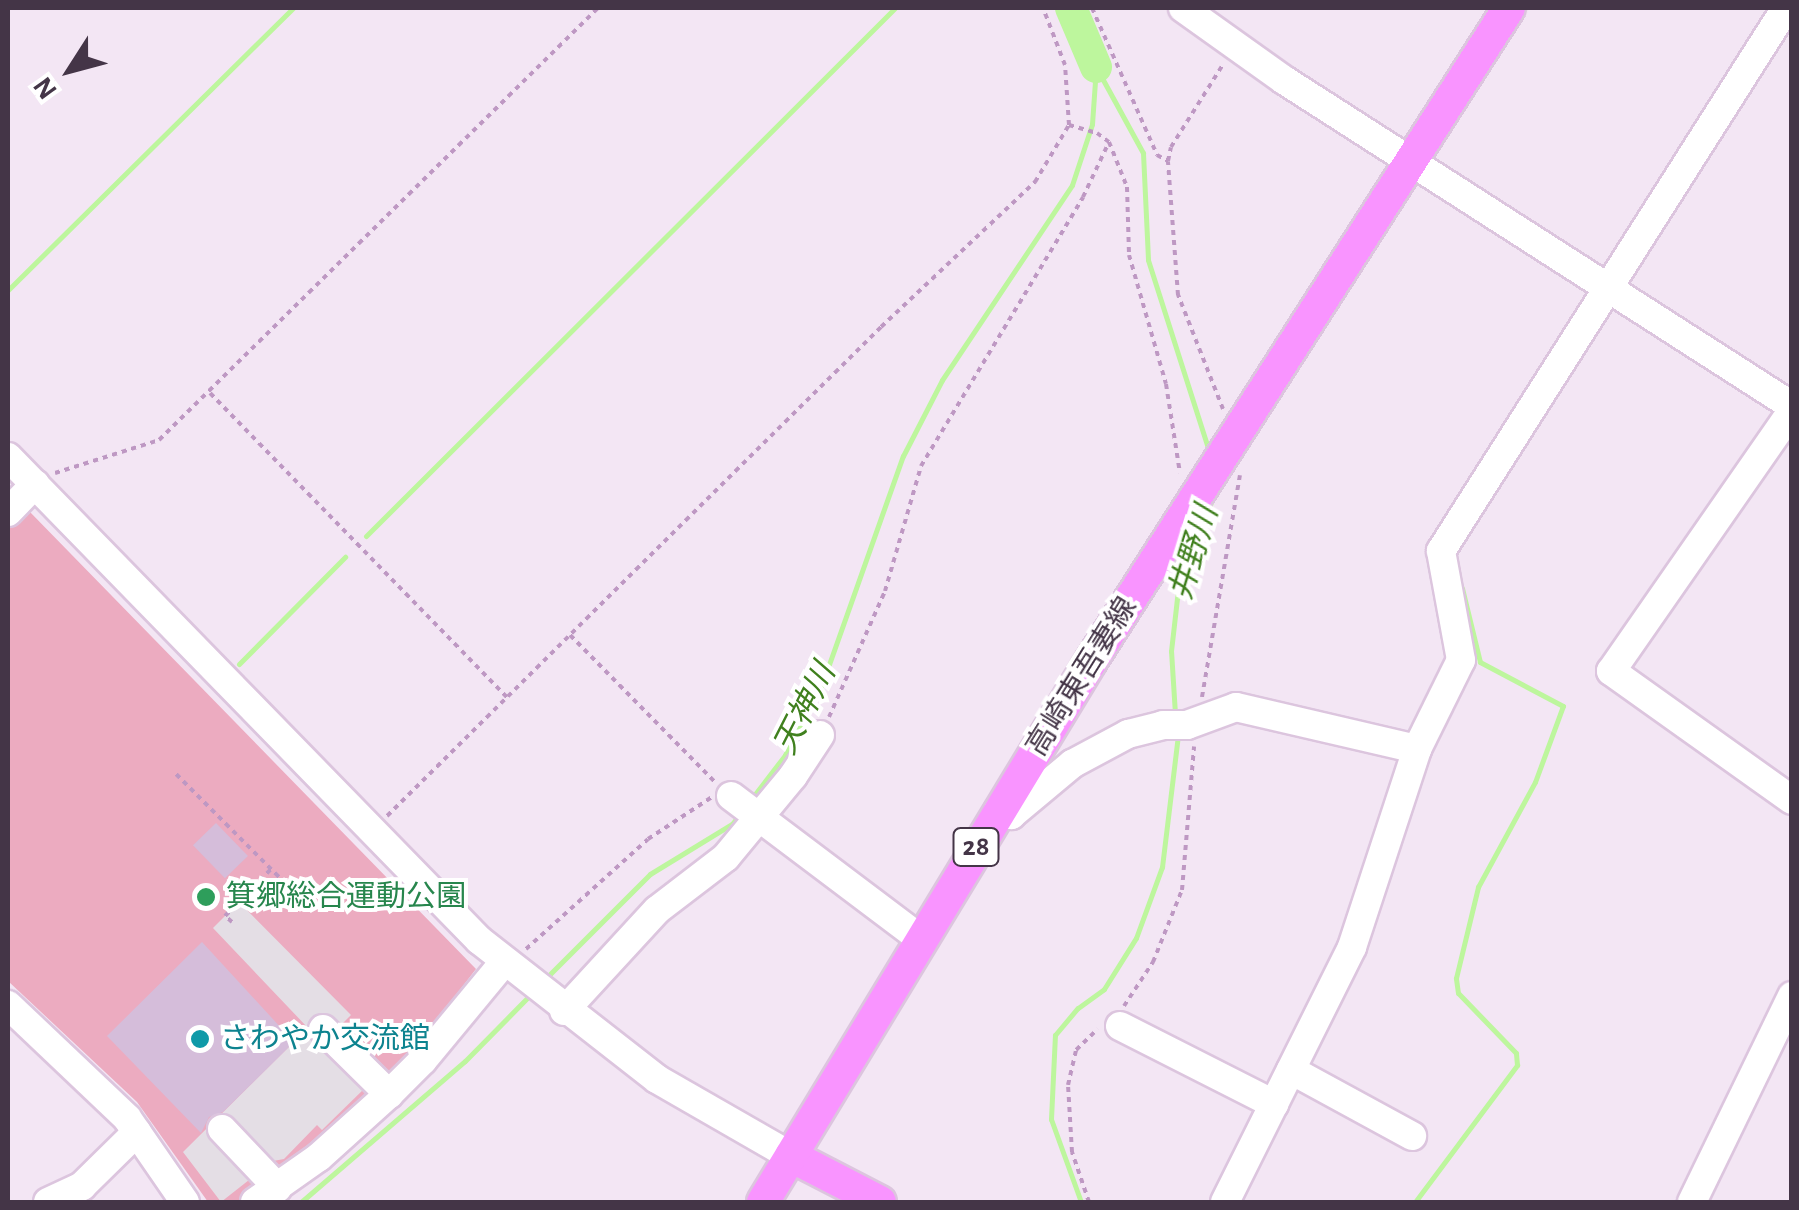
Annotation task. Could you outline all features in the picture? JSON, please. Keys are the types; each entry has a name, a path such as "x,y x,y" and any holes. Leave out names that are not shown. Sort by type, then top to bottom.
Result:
{"main road":[{"name":"高崎東吾妻線","path":"763,1202 998,812 1220,457 1509,8"},
{"path":"791,1156 880,1202"}],"street":[{"path":"1182,8 1235,47 1792,409 1611,671 1792,800"},
{"path":"1225,1202 1352,947 1417,750 1461,660 1441,551 1786,8"},
{"path":"8,457 509,967 657,1079 791,1156"},
{"path":"8,512 34,484"},
{"path":"998,812 1011,815 1088,754 1128,734 1182,724 1236,706 1417,750"},
{"path":"560,1008 657,910 726,858 747,807 820,735"},
{"path":"747,807 920,939"},
{"path":"222,1129 269,1197 389,1094 509,967"},
{"path":"1692,1202 1792,996"},
{"path":"8,1005 105,1094 137,1132 185,1202"},
{"path":"1114,1021 1274,1104"},
{"path":"323,1029 389,1094"},
{"path":"1291,1070 1412,1136"},
{"path":"48,1202 82,1186 137,1132"}],"path":[{"path":"34,484 50,475 159,440 598,8"},
{"path":"372,830 881,326 1035,182 1069,125 1065,65 1043,8"},
{"path":"1092,8 1157,156 1168,161"},
{"path":"1223,409 1178,296 1168,161 1171,147 1235,47"},
{"path":"1069,125 1097,133 1109,142 1127,186 1128,254 1166,384 1179,464"},
{"path":"820,735 885,591 921,466 1083,196 1109,142"},
{"path":"210,393 507,697"},
{"path":"1089,1202 1072,1152 1068,1085 1076,1050 1114,1021 1153,962 1182,890 1182,724 1238,503"},
{"path":"509,967 648,838 722,790 570,635"},
{"path":"176,774 282,879"},
{"path":"232,922 225,916 271,869"}],"shaded area":[{"name":"箕郷総合運動公園","path":"29,511 476,969 413,1051 293,1161 238,1202 208,1202 137,1102 8,981 8,527"},
{"path":"239,902 351,1015 324,1042 367,1086 322,1130 317,1125 284,1159 273,1161 221,1202 183,1152 308,1028 213,928"}],"building":[{"path":"216,823 248,856 225,878 193,845"},
{"name":"さわやか交流館","path":"202,942 294,1042 223,1112 209,1117 201,1133 107,1036"}],"waterway":[{"path":"8,290 293,8"},
{"path":"366,536 895,8"},
{"name":"井野川","path":"1071,8 1096,67"},
{"name":"井野川","path":"1096,67 1143,153 1148,260 1209,451"},
{"name":"天神川","path":"752,798 785,755 821,687 903,456 942,380 1072,185 1092,124 1096,67"},
{"path":"1438,529 1485,456"},
{"name":"井野川","path":"1175,714 1171,651 1178,590 1211,502"},
{"path":"239,664 345,557"},
{"path":"1415,1202 1517,1065 1516,1053 1458,993 1456,978 1478,887 1535,782 1563,706 1480,662 1462,588"},
{"name":"井野川","path":"1081,1202 1051,1119 1055,1035 1078,1008 1104,989 1136,938 1162,867 1178,735"},
{"name":"天神川","path":"543,981 650,874 732,824 739,815"},
{"name":"天神川","path":"301,1202 465,1061 532,993"}],"place":[{"name":"箕郷総合運動公園","path":"206,897"},
{"name":"さわやか交流館","path":"200,1039"}]}
